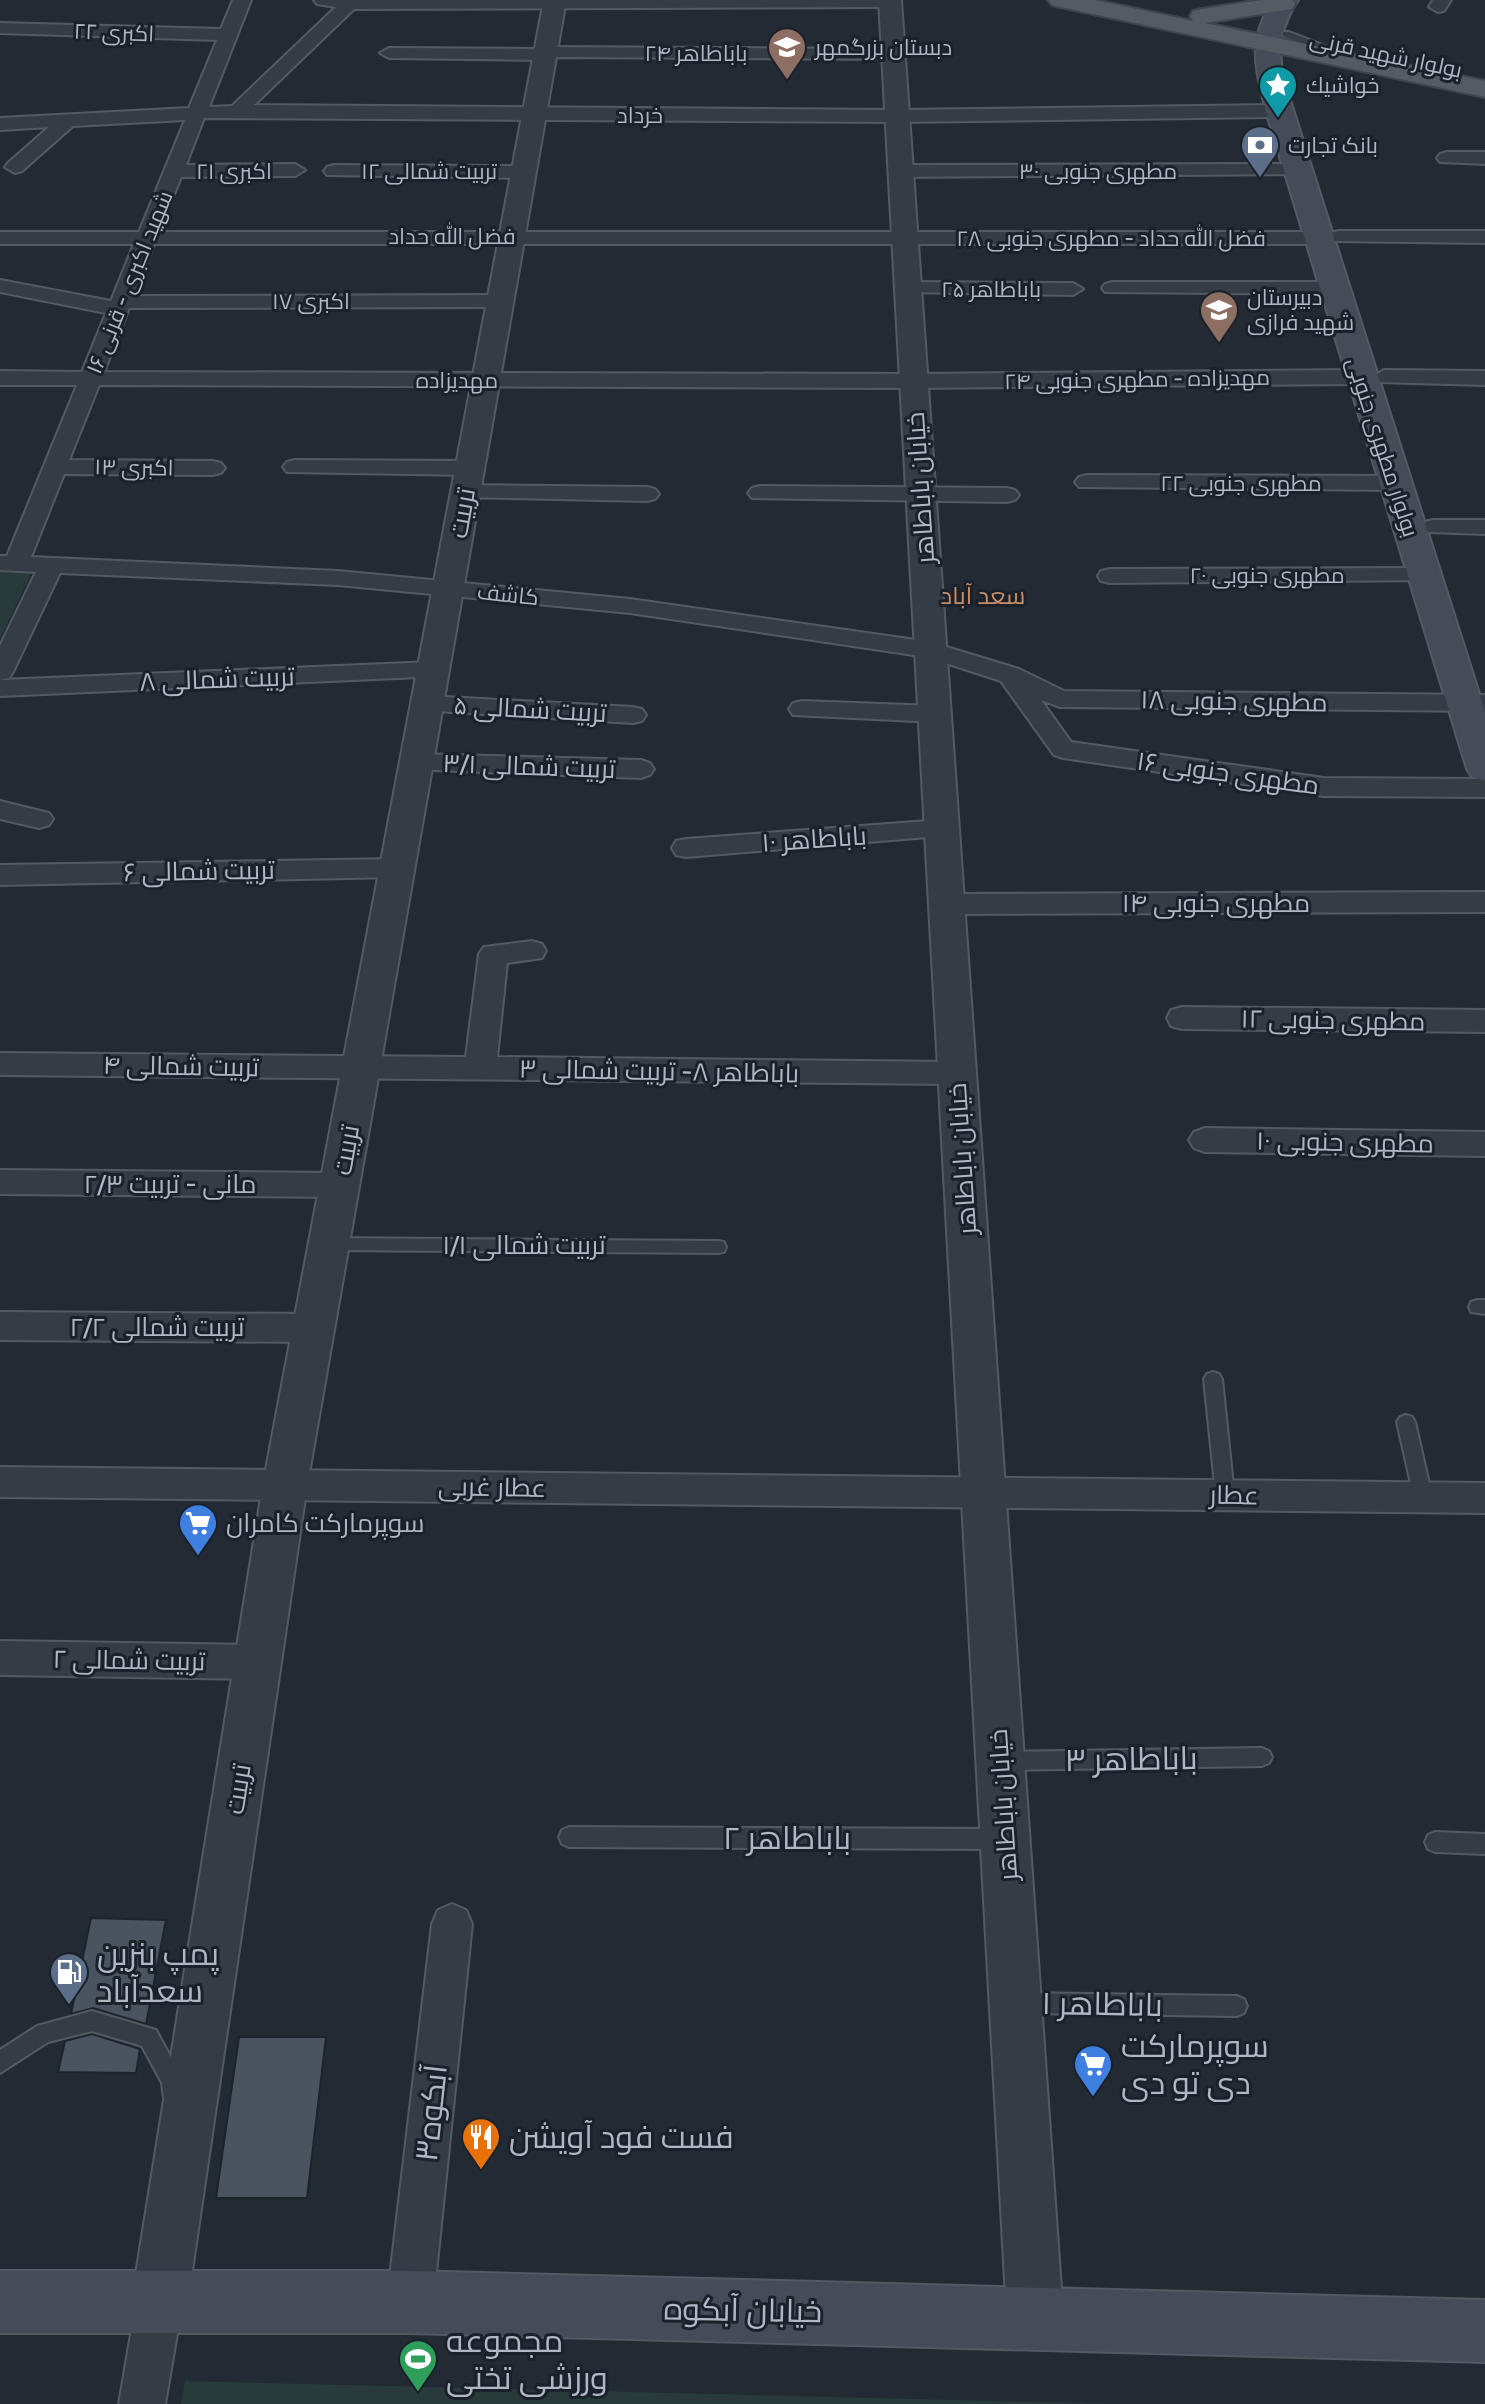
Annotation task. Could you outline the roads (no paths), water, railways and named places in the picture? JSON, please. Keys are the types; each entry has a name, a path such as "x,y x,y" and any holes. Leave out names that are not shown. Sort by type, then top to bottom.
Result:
{"main road":[{"path":"1060,0 1206,25"},
{"path":"1123,0 1206,25 1244,50 1284,32 1325,65 1355,55"},
{"name":"بولوار شهید قرنی","path":"1206,25 1284,32 1355,55 1485,89"},
{"name":"بولوار مطهری جنوبی","path":"1284,32 1279,111 1296,170 1328,238 1333,288 1433,527 1478,697 1485,769"},
{"name":"بولوار مطهری جنوبی","path":"1284,32 1328,238 1372,377 1394,483 1424,575 1478,697"},
{"name":"بولوار شهید قرنی","path":"1355,55 1485,75"},
{"name":"خیابان آبکوه","path":"0,2302 159,2305 410,2302 1485,2331"}],"street":[{"name":"شهید اکبری - قرنی ۱۶","path":"8,564 55,467 242,0"},
{"path":"323,0 349,4 890,1"},
{"name":"خیابان باباطاهر","path":"890,1 1035,2317"},
{"name":"تربیت","path":"159,2305 285,1485 555,2"},
{"path":"237,111 349,4"},
{"name":"اکبری ۲۲","path":"0,28 227,35"},
{"name":"باباطاهر ۲۴","path":"389,53 893,54"},
{"name":"خرداد","path":"0,124 237,111 897,116 1279,111"},
{"path":"15,167 68,120"},
{"path":"1447,158 1485,158"},
{"name":"اکبری ۲۱","path":"173,171 295,170"},
{"name":"مطهری جنوبی ۳۰","path":"900,171 1296,170"},
{"name":"تربیت شمالی ۱۲","path":"334,171 524,172"},
{"name":"فضل الله حداد - مطهری جنوبی ۲۸","path":"905,237 1485,237"},
{"name":"فضل الله حداد","path":"0,238 905,237"},
{"name":"اکبری ۱۷","path":"0,286 119,305 501,301"},
{"name":"باباطاهر ۲۵","path":"908,288 1073,289"},
{"path":"1112,288 1333,288"},
{"name":"مهدیزاده","path":"0,378 914,381"},
{"name":"مهدیزاده - مطهری جنوبی ۲۴","path":"914,381 1485,378"},
{"name":"اکبری ۱۳","path":"55,467 213,468"},
{"path":"295,467 647,494"},
{"name":"مطهری جنوبی ۲۲","path":"1087,482 1394,483"},
{"path":"760,493 1007,495"},
{"path":"1433,527 1485,527"},
{"name":"کاشف","path":"8,564 338,578 630,606 930,650 1010,675"},
{"path":"0,672 51,566"},
{"name":"مطهری جنوبی ۲۰","path":"1110,576 1424,575"},
{"name":"تربیت شمالی ۸","path":"0,688 433,670"},
{"name":"مطهری جنوبی ۱۸","path":"1010,675 1060,699 1478,697"},
{"name":"مطهری جنوبی ۱۶","path":"1010,675 1063,749 1324,787 1485,788"},
{"name":"تربیت شمالی ۵","path":"427,704 633,715"},
{"path":"802,709 935,714"},
{"name":"تربیت شمالی ۳/۱","path":"416,763 641,769"},
{"path":"0,810 39,819"},
{"name":"باباطاهر ۱۰","path":"686,848 942,829"},
{"name":"تربیت شمالی ۶","path":"0,875 397,868"},
{"name":"مطهری جنوبی ۱۴","path":"946,904 1485,902"},
{"path":"480,1069 494,954 532,951"},
{"name":"مطهری جنوبی ۱۲","path":"1182,1018 1485,1021"},
{"name":"تربیت شمالی ۴","path":"0,1064 361,1068"},
{"name":"باباطاهر ۸- تربیت شمالی ۳","path":"361,1068 957,1073"},
{"name":"مطهری جنوبی ۱۰","path":"1205,1140 1485,1144"},
{"name":"مانی - تربیت ۲/۳","path":"0,1182 340,1185"},
{"name":"تربیت شمالی ۲/۲","path":"0,1326 314,1328"},
{"name":"عطار غربی","path":"0,1482 983,1493"},
{"name":"عطار","path":"983,1493 1485,1498"},
{"name":"تربیت شمالی ۲","path":"0,1658 258,1662"},
{"name":"آبکوه۳","path":"410,2302 452,1924"},
{"path":"142,2404 159,2305"}],"lane":[{"path":"1284,32 1321,48 1485,82"},
{"name":"تربیت شمالی ۱/۱","path":"329,1244 718,1247"},
{"path":"1213,1379 1225,1495"},
{"path":"1406,1422 1423,1497"},
{"name":"باباطاهر ۳","path":"1000,1761 1262,1757"},
{"name":"باباطاهر ۲","path":"569,1837 1005,1839"},
{"path":"1435,1842 1485,1844"},
{"name":"باباطاهر ۱","path":"1015,2003 1237,2006"},
{"path":"0,2062 44,2033 92,2021 149,2037 173,2082 159,2305"}],"place":[{"name":"دبستان بزرگمهر","path":"787,81"},
{"name":"خواشيك","path":"1278,119"},
{"name":"بانک تجارت","path":"1260,179"},
{"name":"دبیرستان شهید فرازی","path":"1219,344"},
{"name":"سوپرمارکت کامران","path":"198,1557"},
{"name":"پمپ بنزین سعدآباد","path":"69,2006"},
{"name":"سوپرمارکت دی تو دی","path":"1093,2098"},
{"name":"فست فود آویشن","path":"481,2171"},
{"name":"مجموعه ورزشی تختی","path":"418,2393"}],"district":[{"name":"سعد آباد","path":"983,596"}]}
